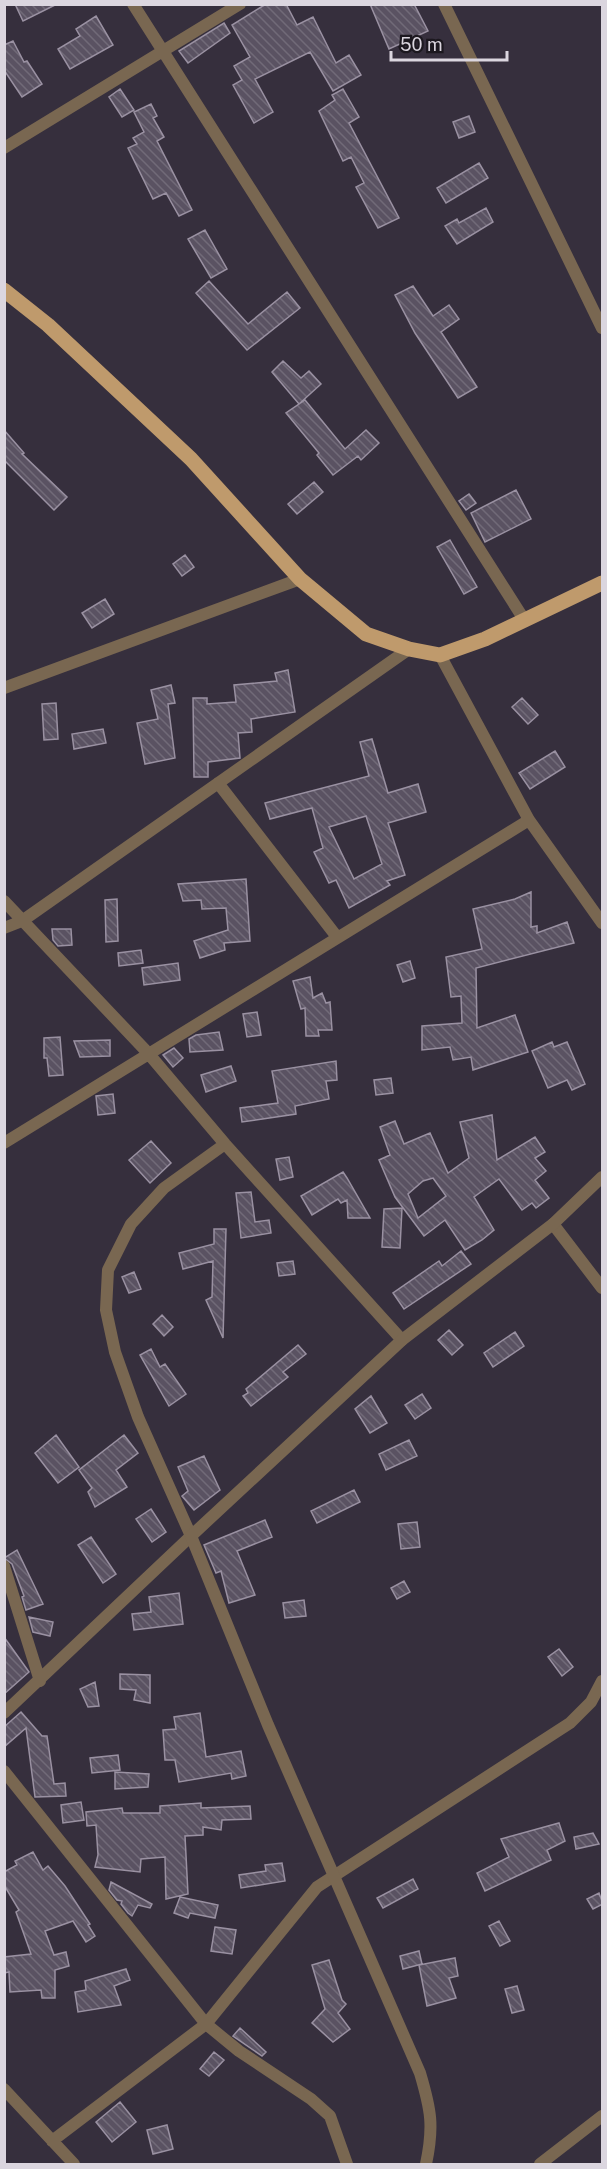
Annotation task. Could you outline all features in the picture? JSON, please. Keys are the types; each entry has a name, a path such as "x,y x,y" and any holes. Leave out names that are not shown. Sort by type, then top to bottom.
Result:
{"main road":[{"path":"4,290 48,325 191,459 300,579 366,634 409,649 440,655 525,621 603,583"}],"street":[{"path":"133,4 525,621"},
{"path":"4,148 240,4"},
{"path":"444,4 603,328"},
{"path":"4,688 300,579"},
{"path":"4,928 22,921 409,649"},
{"path":"440,655 529,820 603,923"},
{"path":"218,783 337,937"},
{"path":"4,1143 30,1130 148,1053 529,820"},
{"path":"4,901 148,1053 225,1144 402,1340"},
{"path":"225,1144 164,1188 131,1224 108,1270 106,1310 115,1352 138,1417 420,2073 430,2109 432,2135 426,2164"},
{"path":"4,1713 402,1340 553,1224 603,1177"},
{"path":"553,1224 603,1288"},
{"path":"4,1566 40,1681"},
{"path":"52,2141 206,2024 317,1887 570,1723 591,1702 603,1681"},
{"path":"4,1771 206,2024 239,2051 311,2099 330,2116 347,2164"},
{"path":"4,2089 74,2164"},
{"path":"540,2164 603,2116"}],"building":[{"path":"15,4 57,4 23,21"},
{"path":"266,4 286,4 297,25 313,17 336,63 349,55 361,75 333,91 310,52 255,79 273,112 254,123 233,85 242,80 234,66 250,57 232,25"},
{"path":"370,4 414,4 428,31 389,49"},
{"path":"96,16 113,45 70,69 58,49 80,36 76,29"},
{"path":"224,23 230,33 188,63 179,51"},
{"path":"13,41 24,62 27,61 42,84 22,97 4,70 4,45"},
{"path":"120,89 134,110 122,117 109,97"},
{"path":"343,89 359,117 349,123 399,218 378,228 356,187 364,183 351,157 343,161 319,111 335,100 332,95"},
{"path":"151,104 157,116 153,118 164,137 157,141 192,210 179,216 166,193 153,199 128,148 137,144 133,138 144,132 134,112"},
{"path":"469,116 475,132 459,138 453,122"},
{"path":"479,163 488,178 446,203 437,188"},
{"path":"486,208 493,222 457,244 445,226 457,219 459,223"},
{"path":"205,230 227,269 211,278 188,239"},
{"path":"209,281 248,324 287,292 300,308 247,350 196,293"},
{"path":"413,286 433,316 449,305 459,319 441,332 477,387 458,398 415,333 395,295"},
{"path":"283,361 301,378 309,371 321,384 299,404 272,372"},
{"path":"305,400 345,449 366,430 379,443 361,460 358,456 333,475 317,455 319,453 286,413"},
{"path":"4,430 24,453 22,454 67,497 54,510 4,460"},
{"path":"314,482 323,492 297,514 288,504"},
{"path":"516,490 531,519 485,542 471,513"},
{"path":"469,494 476,503 466,510 459,501"},
{"path":"450,540 477,587 464,594 437,547"},
{"path":"185,555 194,567 182,576 173,564"},
{"path":"105,599 114,614 92,628 82,613"},
{"path":"288,670 295,712 251,719 252,732 238,733 240,758 208,762 208,777 194,777 193,698 207,698 207,704 236,702 234,685 277,681 275,673"},
{"path":"171,685 175,703 168,704 175,758 145,764 137,723 158,719 151,690"},
{"path":"522,698 538,715 528,724 512,707"},
{"path":"56,703 58,739 44,740 42,704"},
{"path":"103,729 106,743 74,749 72,734"},
{"path":"372,739 388,793 418,784 426,812 388,823 405,875 387,881 390,885 349,908 336,880 329,883 314,852 323,848 312,808 270,819 265,803 369,776 360,742","holes":["366,816 382,864 354,879 329,827"]},
{"path":"555,751 565,767 530,789 519,773"},
{"path":"246,879 250,941 224,943 225,950 200,958 194,941 228,930 226,908 202,909 201,900 183,901 178,884"},
{"path":"531,892 531,927 537,926 537,933 567,922 574,943 476,968 477,1028 515,1015 528,1052 473,1070 471,1057 453,1060 450,1047 422,1050 422,1026 462,1023 461,996 451,997 446,957 482,949 473,909 515,899"},
{"path":"117,899 118,941 106,942 105,900"},
{"path":"52,929 71,929 72,945 58,946 53,940"},
{"path":"141,950 143,963 119,966 118,953"},
{"path":"410,961 415,978 403,982 397,965"},
{"path":"178,963 180,980 144,985 142,968"},
{"path":"310,977 313,998 322,993 326,1003 330,1002 332,1030 318,1030 319,1036 306,1036 305,1008 301,1009 293,981"},
{"path":"257,1012 261,1035 247,1037 243,1014"},
{"path":"219,1032 223,1050 190,1052 189,1039 196,1035"},
{"path":"60,1037 63,1075 49,1076 47,1058 44,1058 44,1038"},
{"path":"110,1040 110,1056 80,1057 74,1041"},
{"path":"552,1042 554,1047 567,1042 585,1084 572,1090 567,1080 548,1088 532,1051"},
{"path":"174,1048 183,1058 173,1067 163,1055"},
{"path":"336,1061 337,1080 326,1081 329,1099 295,1106 296,1114 242,1122 240,1108 278,1103 272,1071"},
{"path":"231,1066 236,1081 206,1092 201,1075"},
{"path":"391,1078 393,1093 376,1095 374,1080"},
{"path":"113,1094 115,1113 98,1115 96,1096"},
{"path":"492,1115 497,1160 535,1137 545,1152 535,1158 546,1171 535,1180 549,1198 536,1208 532,1203 522,1210 499,1179 474,1197 494,1230 465,1250 445,1220 424,1236 395,1197 379,1160 390,1155 380,1127 395,1121 404,1144 430,1133 448,1173 469,1158 460,1122","holes":["433,1178 446,1196 418,1218 408,1194 423,1181"]},
{"path":"151,1141 171,1163 150,1183 129,1160"},
{"path":"289,1157 293,1177 280,1180 276,1159"},
{"path":"343,1172 370,1218 348,1218 347,1200 341,1203 338,1199 312,1215 301,1196"},
{"path":"251,1192 255,1222 269,1220 271,1233 241,1238 236,1193"},
{"path":"402,1208 400,1248 382,1247 384,1209"},
{"path":"214,1229 226,1229 223,1338 206,1300 212,1297 213,1261 183,1269 179,1253 214,1244"},
{"path":"461,1251 471,1264 404,1309 393,1293 439,1261 442,1266"},
{"path":"293,1261 295,1274 279,1276 277,1263"},
{"path":"134,1272 141,1289 129,1293 122,1277"},
{"path":"162,1315 173,1327 164,1336 153,1324"},
{"path":"449,1330 463,1345 452,1355 438,1340"},
{"path":"515,1332 524,1346 493,1367 484,1353"},
{"path":"298,1345 306,1354 283,1372 288,1377 251,1406 243,1396 248,1393 246,1389"},
{"path":"151,1349 160,1367 165,1364 186,1394 169,1406 140,1355"},
{"path":"422,1394 431,1408 415,1419 405,1405"},
{"path":"371,1396 387,1423 370,1433 355,1409"},
{"path":"56,1435 79,1467 58,1483 35,1453"},
{"path":"124,1435 138,1453 116,1470 127,1487 95,1507 88,1492 92,1488 79,1470"},
{"path":"409,1440 417,1456 386,1470 379,1454"},
{"path":"204,1456 220,1490 194,1510 182,1496 188,1491 178,1467"},
{"path":"354,1490 360,1502 317,1523 311,1511"},
{"path":"151,1509 166,1532 152,1542 136,1519"},
{"path":"265,1520 272,1537 237,1551 255,1595 229,1603 221,1571 216,1573 204,1545"},
{"path":"417,1522 420,1547 401,1549 398,1524"},
{"path":"91,1537 116,1574 103,1583 78,1545"},
{"path":"17,1550 43,1604 26,1610 22,1597 24,1596 12,1564 4,1558"},
{"path":"404,1581 410,1592 397,1599 391,1588"},
{"path":"179,1593 183,1624 134,1630 132,1614 151,1612 149,1597"},
{"path":"304,1600 306,1616 285,1618 283,1603"},
{"path":"29,1617 53,1622 50,1636 33,1632"},
{"path":"4,1637 29,1672 4,1694"},
{"path":"559,1649 573,1667 562,1676 548,1657"},
{"path":"120,1674 150,1675 150,1703 134,1700 136,1690 120,1689"},
{"path":"95,1682 99,1706 88,1707 80,1689"},
{"path":"21,1712 42,1736 47,1736 54,1784 65,1783 66,1796 35,1797 26,1728 4,1747 4,1727"},
{"path":"200,1713 206,1757 241,1751 246,1776 232,1779 231,1773 179,1782 175,1760 165,1760 163,1730 176,1729 174,1717"},
{"path":"118,1755 120,1770 92,1773 90,1758"},
{"path":"115,1772 149,1774 148,1787 115,1789"},
{"path":"81,1802 84,1820 63,1823 61,1805"},
{"path":"201,1803 201,1808 250,1806 251,1819 222,1820 221,1830 203,1827 203,1835 185,1836 188,1894 166,1899 165,1857 141,1859 140,1872 95,1867 98,1855 96,1825 87,1826 86,1812 122,1808 123,1813 160,1813 160,1806"},
{"path":"559,1823 565,1841 547,1850 551,1860 485,1891 477,1873 509,1857 501,1839"},
{"path":"593,1833 599,1844 576,1849 574,1837"},
{"path":"33,1852 43,1870 48,1866 65,1886 90,1924 88,1925 95,1936 86,1942 73,1921 45,1931 54,1955 66,1952 69,1966 55,1970 55,1998 42,1998 41,1990 10,1992 9,1972 4,1973 4,1957 31,1954 16,1912 19,1910 4,1885 4,1872 17,1865 15,1861"},
{"path":"282,1863 285,1881 241,1888 239,1875 266,1871 265,1865"},
{"path":"413,1879 418,1889 383,1908 377,1898"},
{"path":"111,1882 152,1904 150,1908 138,1905 132,1916 121,1904 122,1901 117,1900 109,1890"},
{"path":"599,1893 603,1904 593,1909 587,1899"},
{"path":"180,1897 218,1905 215,1918 190,1913 188,1918 174,1913"},
{"path":"499,1921 510,1941 500,1946 489,1926"},
{"path":"215,1927 236,1930 232,1954 211,1951"},
{"path":"419,1951 422,1964 403,1969 400,1956"},
{"path":"455,1958 458,1976 449,1978 456,1998 427,2006 419,1965"},
{"path":"329,1960 342,2000 346,2004 338,2013 350,2029 333,2042 312,2023 325,2009 312,1965"},
{"path":"126,1969 130,1980 114,1986 121,2005 78,2012 75,1992 86,1990 85,1981"},
{"path":"517,1986 524,2010 512,2013 505,1989"},
{"path":"240,2028 266,2052 262,2056 233,2036"},
{"path":"214,2052 224,2060 209,2076 200,2069"},
{"path":"120,2102 136,2122 112,2142 96,2122"},
{"path":"167,2125 173,2149 153,2154 147,2130"}]}
